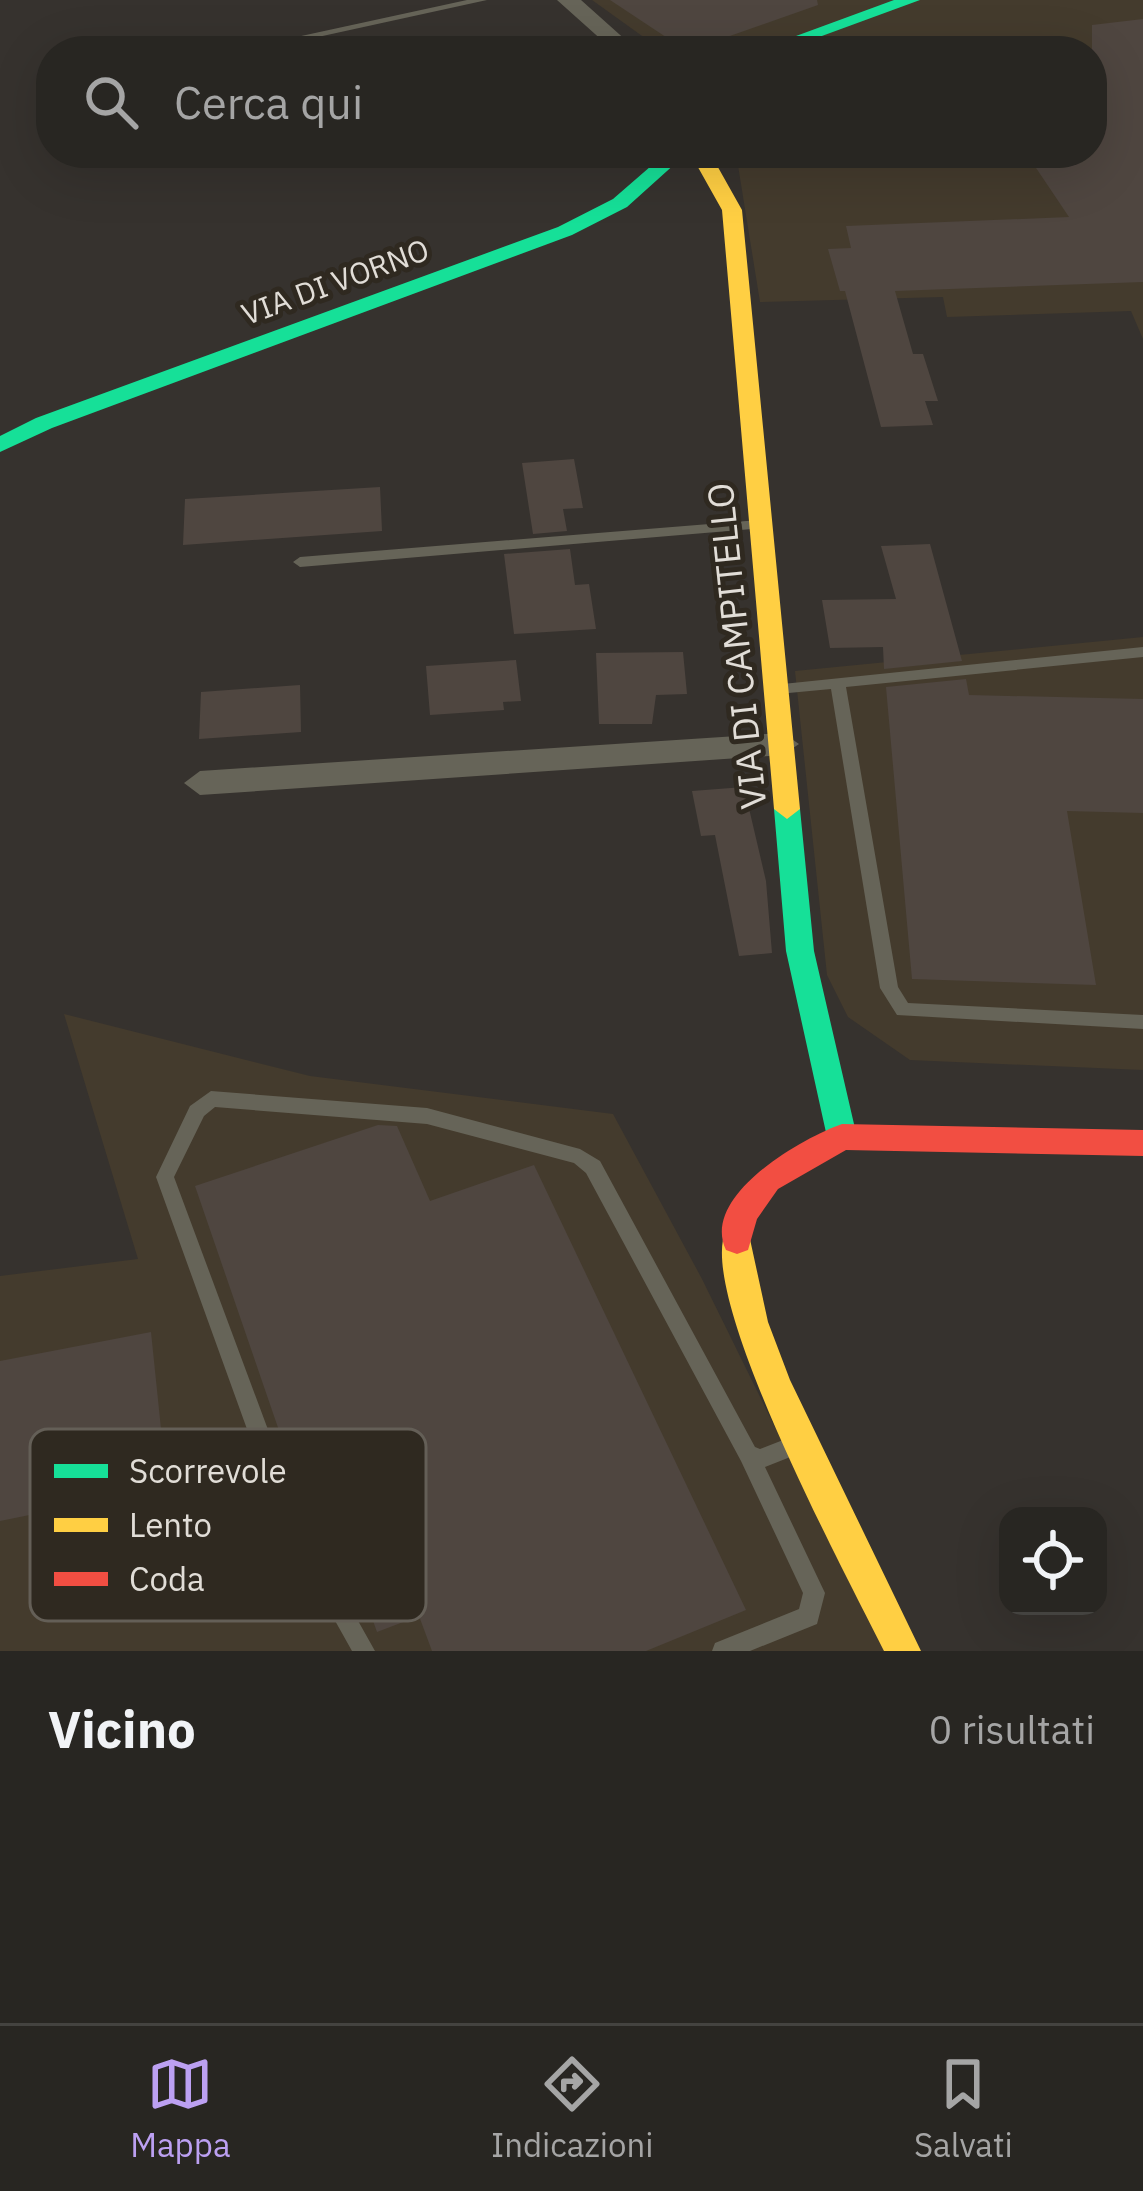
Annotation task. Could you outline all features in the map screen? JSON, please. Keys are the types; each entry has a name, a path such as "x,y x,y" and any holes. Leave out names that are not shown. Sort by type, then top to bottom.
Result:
{"street":[{"path":"568,0 610,36"},
{"path":"807,36 911,0"},
{"name":"VIA DI VORNO","path":"0,446 44,423 565,231 620,203 660,168"},
{"name":"VIA DI CAMPITELLO","path":"708,168 732,210 800,951 842,1137"},
{"path":"200,783 783,744"},
{"path":"903,1651 761,1353 732,1261 742,1215 766,1180 842,1137 1143,1143"}],"lane":[{"path":"310,36 482,0"},
{"path":"300,562 759,526"},
{"path":"777,689 1143,652"},
{"path":"838,685 889,988 903,1010 1143,1022"},
{"path":"257,1429 165,1177 197,1111 211,1100 427,1115 580,1157 593,1167 748,1454 814,1593 809,1616 723,1651"},
{"path":"748,1454 759,1459 802,1442"},
{"path":"347,1621 364,1651"}],"shaded area":[{"path":"592,0 1143,0 1143,339 1131,311 947,317 943,297 760,302 738,168 1107,168 1107,36 642,36"},
{"path":"1143,637 1143,1070 910,1060 848,1017 827,975 795,671"},
{"path":"64,1014 310,1076 613,1114 702,1279 885,1651 0,1651 0,1276 138,1259"}],"building":[{"path":"610,0 817,0 818,5 730,36 664,36"},
{"path":"1143,19 1143,282 895,291 913,354 923,354 938,401 925,401 933,425 881,427 845,291 840,291 828,249 851,248 846,226 1069,217 1036,168 1107,168 1107,36 1092,36 1092,25"},
{"path":"574,459 583,508 563,509 567,531 533,534 522,463"},
{"path":"380,487 382,531 183,545 185,499"},
{"path":"930,544 962,661 884,669 883,647 830,648 822,600 896,599 881,546"},
{"path":"570,549 575,585 589,584 596,629 514,634 504,554"},
{"path":"683,652 687,694 656,695 652,724 599,724 596,653"},
{"path":"516,660 521,701 503,702 504,710 430,715 426,666"},
{"path":"966,679 969,695 1143,699 1143,813 1067,811 1096,985 912,979 886,687"},
{"path":"300,685 301,732 199,739 201,692"},
{"path":"744,787 766,881 772,953 739,956 715,835 701,836 692,791"},
{"path":"378,1125 397,1126 430,1201 534,1165 746,1610 646,1651 432,1651 421,1621 426,1621 426,1429 278,1429 195,1186"},
{"path":"151,1332 161,1429 30,1429 30,1515 0,1521 0,1361"},
{"path":"373,1621 406,1621 377,1632"}],"traffic: fast":[{"path":"807,36 911,0"},
{"path":"0,445 44,423 565,231 620,203 660,168"},
{"path":"787,809 800,951 842,1137"}],"traffic: slow":[{"path":"708,168 732,210 787,809"},
{"path":"737,1240 738,1274 773,1380 903,1651"}],"traffic: jam":[{"path":"737,1240 742,1215 767,1180 842,1137 1143,1143"}]}
